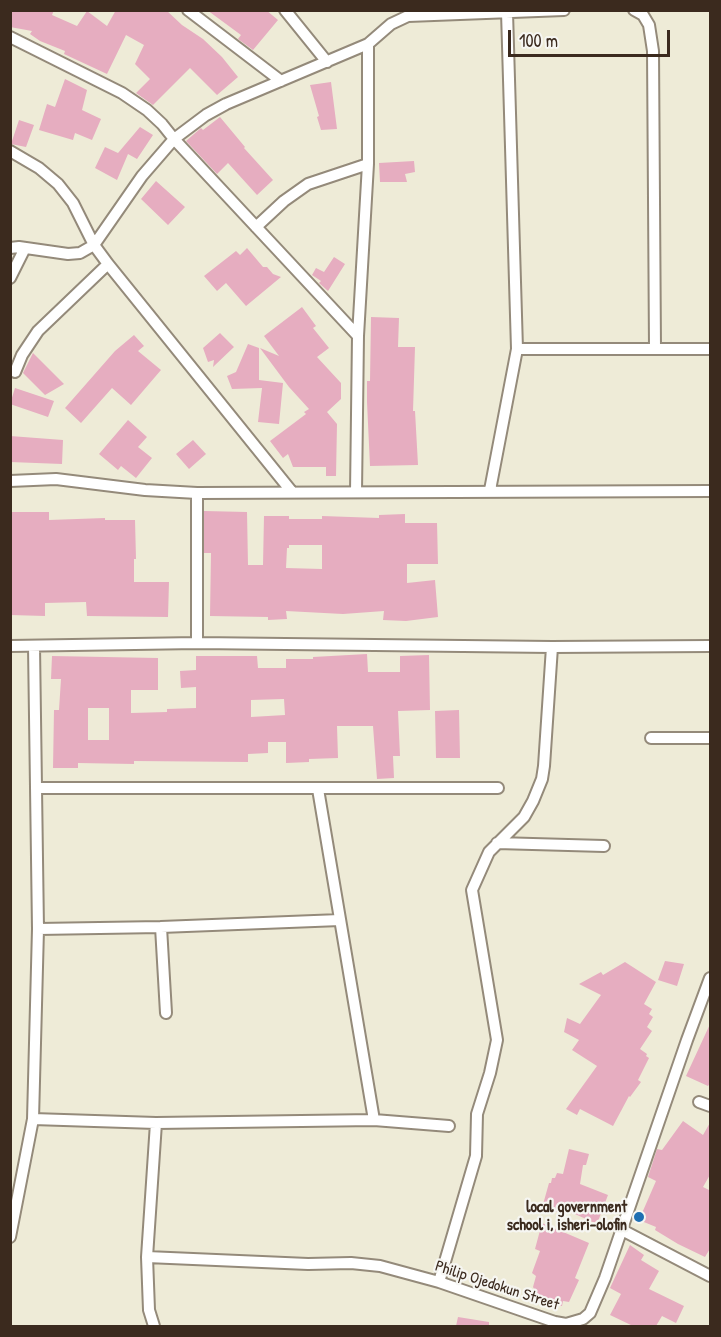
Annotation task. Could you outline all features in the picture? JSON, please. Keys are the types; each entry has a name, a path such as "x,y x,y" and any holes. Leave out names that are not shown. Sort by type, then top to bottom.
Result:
{"street":[{"path":"188,10 281,81"},
{"path":"285,10 327,62"},
{"path":"10,248 68,254 80,253 94,245 142,176 174,139 226,104 368,44 406,13 564,10"},
{"path":"634,10 643,15 649,24 653,51 655,348"},
{"path":"490,490 518,349 507,12"},
{"path":"10,37 122,93 147,110 358,336"},
{"path":"356,492 358,336 368,164 368,44"},
{"path":"10,152 39,168 58,184 73,202 94,245 108,264 292,492"},
{"path":"256,227 284,201 308,184 368,164"},
{"path":"10,278 25,248"},
{"path":"15,372 22,355 38,331 108,264"},
{"path":"518,349 711,349"},
{"path":"10,481 56,479 145,490 197,493 490,490 711,491"},
{"path":"197,493 197,643"},
{"path":"10,646 197,643 552,648 711,646"},
{"path":"10,1237 33,1119 38,929 34,646"},
{"path":"439,1282 476,1156 477,1114 490,1073 497,1040 472,890 489,852 524,817 534,801 542,779 552,648"},
{"path":"651,738 711,738"},
{"path":"37,788 498,788"},
{"path":"318,789 374,1120"},
{"path":"497,843 604,846"},
{"path":"38,929 340,920"},
{"path":"161,927 166,1013"},
{"name":"Philip Ojedokun Street","path":"147,1257 308,1264 351,1263 380,1266 439,1282 555,1322 566,1324 583,1319 590,1313 622,1230 687,1040 711,978"},
{"path":"699,1102 711,1106"},
{"path":"33,1119 156,1123 374,1120 449,1126"},
{"path":"154,1326 149,1310 147,1257 156,1123"},
{"path":"622,1230 711,1276"}],"building":[{"path":"10,10 54,10 52,15 77,26 87,11 107,26 116,10 166,10 182,25 203,39 238,77 217,95 190,68 153,105 136,93 150,79 135,64 144,45 126,35 107,74 64,54 65,51 40,41 30,34 32,31 10,27"},
{"path":"207,10 266,10 278,20 253,50 238,39 241,35"},
{"path":"65,79 87,90 82,110 101,119 92,140 75,133 73,140 39,130 47,104 55,107"},
{"path":"331,82 337,129 321,130 310,85"},
{"path":"220,117 273,180 257,195 228,163 217,174 186,141 201,128 203,130"},
{"path":"19,120 34,125 26,147 11,144"},
{"path":"140,127 153,135 137,159 128,154 117,180 95,168 105,147 118,153"},
{"path":"414,161 415,172 405,174 407,182 380,182 379,163"},
{"path":"156,181 185,207 168,225 141,199"},
{"path":"247,248 263,267 267,267 273,274 281,277 246,306 226,283 217,291 204,276 236,251 240,255"},
{"path":"334,257 345,264 328,291 319,283 321,281 312,275 316,268 324,272"},
{"path":"302,307 316,326 313,328 329,348 317,357 341,383 341,399 327,412 337,424 336,476 326,476 326,467 293,467 288,454 283,458 270,441 306,414 304,412 309,409 289,387 260,348 279,356 264,336"},
{"path":"371,317 399,318 398,347 415,347 413,411 415,411 418,465 370,466 367,381 370,381"},
{"path":"220,333 234,347 213,367 214,360 208,362 203,348"},
{"path":"134,335 144,346 138,351 161,370 131,405 112,388 81,423 65,408 115,351"},
{"path":"248,344 259,348 259,380 283,383 279,424 258,422 262,388 232,389 227,376 236,372"},
{"path":"33,353 64,384 45,395 23,373"},
{"path":"15,388 54,401 48,417 10,404"},
{"path":"128,420 147,437 138,447 152,458 136,478 121,466 118,470 99,454"},
{"path":"10,436 63,440 62,464 10,462"},
{"path":"193,440 206,454 189,469 176,454"},
{"path":"204,511 247,512 248,565 263,565 264,516 322,519 322,516 379,518 379,515 405,514 405,523 437,523 438,564 407,564 407,583 435,580 438,617 406,621 383,620 384,611 343,614 286,611 287,619 268,620 268,617 210,616 211,553 204,553","holes":["289,545 322,545 322,569 286,568"]},
{"path":"10,512 49,512 49,520 105,518 105,520 135,520 134,582 169,582 168,617 87,616 86,602 45,603 45,616 10,615"},
{"path":"367,654 368,672 400,672 400,656 429,655 430,710 398,711 400,756 393,756 394,778 377,779 373,726 337,726 338,758 309,759 309,762 286,763 286,742 268,742 268,753 248,754 248,762 134,761 134,764 78,763 78,768 53,768 54,710 59,710 61,679 51,679 52,656 158,658 158,690 131,690 131,713 196,708 196,687 181,688 180,671 196,670 196,656 257,656 258,668 286,668 286,659 313,659 313,657","holes":["284,699 285,715 251,717 251,700","88,708 109,708 109,740 88,740"]},
{"path":"459,710 460,758 436,758 435,711"},
{"path":"665,961 684,964 677,986 658,980"},
{"path":"625,962 656,982 644,1004 652,1009 649,1014 653,1017 647,1027 652,1031 640,1049 649,1058 638,1080 641,1082 629,1096 613,1126 580,1109 577,1115 566,1109 597,1066 572,1050 579,1040 564,1032 567,1018 580,1024 601,995 579,984 601,972 603,975"},
{"path":"711,1022 711,1082 708,1086 686,1076"},
{"path":"683,1121 703,1135 711,1121 711,1173 703,1187 711,1191 711,1247 705,1257 655,1230 656,1227 639,1220 656,1181 648,1177 657,1149 662,1150"},
{"path":"569,1149 589,1154 586,1165 583,1165 580,1184 608,1195 597,1224 566,1210 564,1214 542,1208 552,1178 555,1178 557,1173 563,1174"},
{"path":"542,1223 589,1243 575,1278 579,1280 569,1302 563,1301 562,1306 555,1306 554,1302 538,1296 533,1287 536,1276 532,1273 540,1251 535,1249"},
{"path":"630,1245 644,1255 641,1260 659,1271 649,1289 684,1306 676,1323 662,1316 656,1326 633,1326 610,1315 621,1294 610,1288"},
{"path":"458,1317 489,1322 489,1326 456,1326"}],"place":[{"name":"local government school i, isheri-olofin","path":"639,1217"}]}
